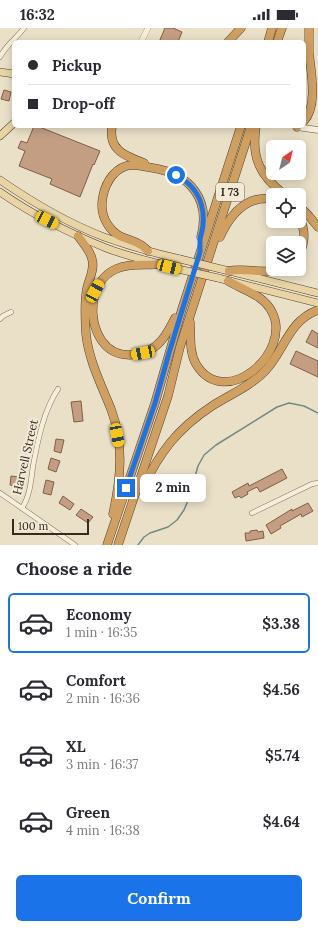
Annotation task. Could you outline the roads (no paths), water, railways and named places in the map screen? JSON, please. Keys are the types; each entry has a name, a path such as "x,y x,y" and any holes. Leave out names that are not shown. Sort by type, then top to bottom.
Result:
{"highway":[{"path":"230,40 241,28"},
{"path":"269,40 272,28"},
{"path":"278,40 282,28"},
{"path":"306,117 310,113 313,104 313,85 309,52 309,28"},
{"path":"313,85 318,96"},
{"path":"112,128 112,140 120,152 132,159 176,175 186,181 198,195 203,214 203,230 200,239 200,252"},
{"name":"I 73","path":"106,545 155,403 200,252 240,128"},
{"name":"I 73","path":"118,545 168,396 180,347 250,128"},
{"path":"256,128 254,146 258,165 268,180 277,188"},
{"path":"148,251 141,245 122,237 112,230 103,213 103,197 105,187 110,178 121,168 134,165 158,169"},
{"path":"209,258 215,251 226,225 238,210 253,200 266,198"},
{"path":"306,213 318,227"},
{"path":"78,236 87,247 92,259 93,269 87,289 85,306 89,349 98,379 111,410 119,446 120,460 118,490 106,545"},
{"path":"161,264 117,268 100,281 95,291 93,303 94,317 102,341 120,354 132,355 143,353 161,342 175,318 182,310"},
{"path":"225,270 237,269 266,272"},
{"path":"190,317 190,341 193,355 196,364 203,373 210,378 228,382 238,380 259,366 271,348 275,336 276,324 273,313 266,303 257,296 228,281"},
{"path":"121,535 149,473 167,445 193,420 255,379 265,370 296,324 305,316 318,310"}],"main road":[{"path":"0,72 12,74"},
{"path":"2,133 12,125"},
{"path":"306,127 318,130"},
{"path":"0,174 7,180 13,189"},
{"path":"0,180 53,213 86,230 105,237 148,251 318,293"},
{"path":"0,192 47,220 78,236 108,248 178,269 318,302"}],"street":[{"path":"14,40 24,28"},
{"path":"142,40 148,28"},
{"path":"0,57 6,47 12,42"},
{"path":"0,319 11,312"},
{"name":"Harvell Street","path":"22,508 28,496 39,436 49,404 58,389"},
{"path":"252,513 312,484 318,483"},
{"path":"0,493 75,545"}],"waterway":[{"path":"138,545 144,537 150,533 168,527 177,520 184,510 189,498 198,466 204,455 216,445 277,407 289,403 304,406 318,413"}]}
